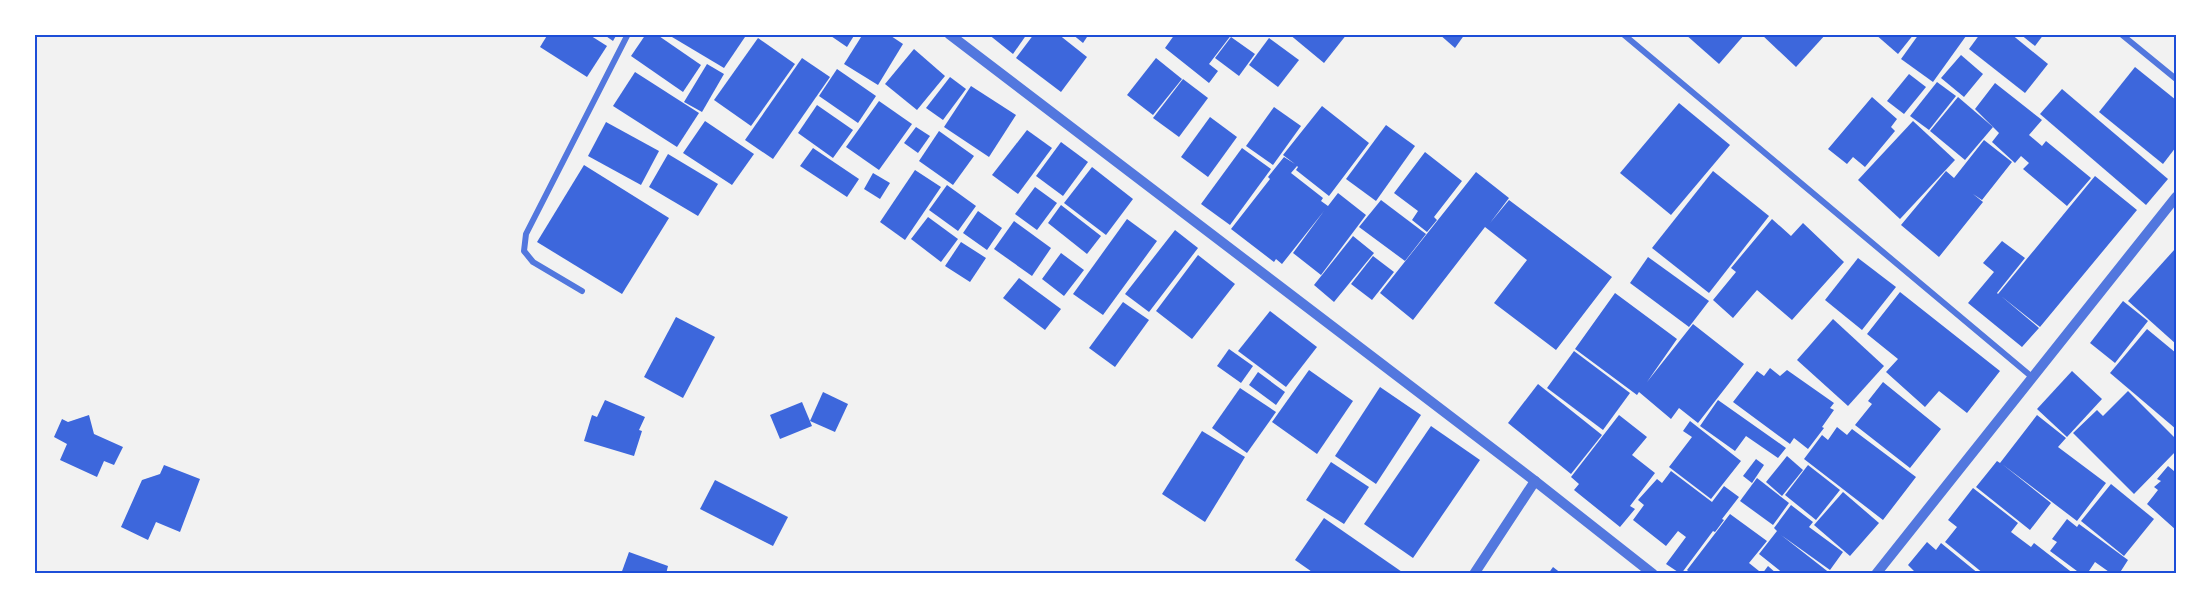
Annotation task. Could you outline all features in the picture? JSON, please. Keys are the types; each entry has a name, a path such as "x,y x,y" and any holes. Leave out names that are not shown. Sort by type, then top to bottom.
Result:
{"street":[{"path":"582,291 533,262 524,251 526,234 628,34"},
{"path":"949,34 1653,573"},
{"path":"1623,34 2032,377"},
{"path":"2121,34 2176,79"},
{"path":"1876,573 2176,197"},
{"path":"1474,573 1535,481"}],"building":[{"path":"548,34 588,34 607,46 587,77 540,47"},
{"path":"603,34 617,34 613,41"},
{"path":"646,34 656,34 701,65 683,92 631,56"},
{"path":"667,34 747,34 724,68"},
{"path":"828,34 855,34 847,47"},
{"path":"863,34 888,34 903,44 878,85 844,64"},
{"path":"988,34 1027,34 1013,54"},
{"path":"1034,34 1058,34 1087,57 1061,92 1016,58"},
{"path":"1072,34 1089,34 1083,43"},
{"path":"1175,34 1232,34 1209,64 1218,71 1209,83 1165,48"},
{"path":"1289,34 1347,34 1324,63"},
{"path":"1439,34 1465,34 1455,48"},
{"path":"1685,34 1745,34 1719,64"},
{"path":"1761,34 1826,34 1796,67"},
{"path":"1875,34 1914,34 1898,54"},
{"path":"1919,34 1964,34 1966,36 1933,82 1901,59"},
{"path":"1980,34 2011,34 2048,64 2025,93 1969,49"},
{"path":"2020,34 2044,34 2035,46"},
{"path":"1231,37 1255,54 1239,76 1215,58"},
{"path":"758,38 795,64 751,126 714,100"},
{"path":"1269,38 1299,60 1278,87 1249,65"},
{"path":"914,49 945,76 917,110 885,84"},
{"path":"1961,55 1983,74 1964,97 1941,78"},
{"path":"802,58 830,77 773,159 745,140"},
{"path":"1156,58 1182,79 1153,115 1127,95"},
{"path":"707,64 724,74 702,112 684,102"},
{"path":"2135,67 2176,100 2176,147 2163,164 2099,112"},
{"path":"837,69 876,96 858,123 819,96"},
{"path":"635,72 699,113 677,147 613,106"},
{"path":"1909,74 1926,87 1904,114 1887,101"},
{"path":"950,77 966,89 943,120 926,108"},
{"path":"1183,79 1208,98 1179,137 1153,118"},
{"path":"1937,82 1956,96 1929,130 1910,116"},
{"path":"1995,83 2042,120 2029,135 2042,146 2046,141 2091,178 2067,206 2023,169 2029,163 2021,156 2015,163 1992,142 1999,133 1975,109"},
{"path":"971,86 1016,115 989,157 944,127"},
{"path":"2062,89 2168,179 2146,205 2040,114"},
{"path":"1872,97 1897,119 1891,127 1895,131 1865,167 1853,157 1847,164 1828,149"},
{"path":"1958,97 1993,127 1965,160 1930,131"},
{"path":"879,101 912,124 879,170 846,147"},
{"path":"1679,103 1730,145 1671,215 1620,173"},
{"path":"817,105 853,130 833,158 798,133"},
{"path":"1322,106 1369,143 1329,196 1296,170 1297,166 1291,173 1323,198 1321,201 1328,206 1338,193 1366,215 1321,275 1293,253 1324,211 1282,264 1276,259 1274,262 1231,229 1284,157 1295,164 1283,155"},
{"path":"1274,107 1301,126 1273,165 1246,146"},
{"path":"1210,117 1237,137 1208,177 1181,157"},
{"path":"705,121 754,154 732,185 683,153"},
{"path":"1913,121 1955,160 1900,219 1858,180"},
{"path":"606,122 659,151 641,185 588,156"},
{"path":"1386,125 1415,146 1376,201 1346,179"},
{"path":"916,127 930,136 918,153 904,143"},
{"path":"1027,130 1052,148 1018,194 992,175"},
{"path":"939,131 974,156 953,185 919,161"},
{"path":"1984,140 2012,162 1982,200 1973,194 1983,202 1939,257 1901,225 1946,171 1954,178"},
{"path":"1061,142 1088,162 1063,196 1036,176"},
{"path":"813,148 859,179 847,197 800,166"},
{"path":"1242,148 1271,169 1230,225 1201,204"},
{"path":"1425,152 1462,181 1434,217 1437,220 1427,232 1412,220 1418,211 1394,193"},
{"path":"668,154 718,184 698,216 649,187"},
{"path":"584,165 669,218 622,294 537,242"},
{"path":"1092,167 1133,199 1106,235 1064,203"},
{"path":"915,170 941,187 905,240 880,222"},
{"path":"1713,171 1769,216 1709,293 1652,248"},
{"path":"1476,172 1509,198 1490,223 1509,200 1612,277 1556,350 1494,303 1527,260 1485,227 1413,320 1380,293"},
{"path":"873,173 890,183 880,199 864,189"},
{"path":"2095,176 2137,210 2040,327 2001,296 2039,328 2022,347 1968,303 1994,272 1983,263 2002,241 2025,258 1998,294"},
{"path":"947,185 976,206 958,231 929,210"},
{"path":"1035,187 1057,203 1037,230 1015,214"},
{"path":"1381,200 1426,234 1405,261 1359,227"},
{"path":"1061,205 1101,236 1087,254 1048,223"},
{"path":"978,211 1002,228 987,250 963,233"},
{"path":"928,217 958,239 941,262 911,239"},
{"path":"1127,219 1157,241 1103,315 1073,294"},
{"path":"1772,219 1791,236 1803,223 1844,262 1792,320 1757,290 1733,318 1713,300 1736,272 1731,268"},
{"path":"1014,221 1051,248 1032,276 994,249"},
{"path":"1175,230 1198,248 1149,312 1125,294"},
{"path":"1353,236 1374,253 1334,302 1314,285"},
{"path":"961,242 986,258 970,282 945,266"},
{"path":"2175,249 2176,251 2176,344 2128,301"},
{"path":"1061,253 1084,270 1064,296 1042,279"},
{"path":"1198,255 1235,284 1192,339 1156,311"},
{"path":"1373,256 1394,272 1372,300 1351,284"},
{"path":"1648,257 1709,301 1689,327 1630,283"},
{"path":"1858,258 1896,287 1862,330 1825,300"},
{"path":"1019,278 1061,309 1045,330 1003,298"},
{"path":"1900,292 2000,371 1967,413 1939,391 1925,407 1886,372 1898,359 1867,334"},
{"path":"1615,293 1677,339 1647,382 1693,324 1744,364 1698,423 1679,408 1671,419 1639,392 1637,395 1575,349"},
{"path":"2123,301 2148,321 2115,363 2090,343"},
{"path":"1123,302 1149,320 1115,367 1089,348"},
{"path":"1270,311 1317,347 1286,387 1238,351"},
{"path":"676,317 715,337 683,398 644,377"},
{"path":"1833,319 1884,366 1848,406 1797,360"},
{"path":"2147,329 2176,353 2176,429 2110,373"},
{"path":"1229,349 1253,366 1241,383 1217,366"},
{"path":"1574,351 1630,393 1603,430 1547,388"},
{"path":"1770,368 1780,376 1787,370 1834,403 1830,408 1834,410 1822,427 1824,428 1808,449 1794,438 1790,444 1733,402 1757,371 1764,376"},
{"path":"1309,370 1353,401 1317,454 1272,422"},
{"path":"2072,371 2102,399 2067,437 2037,409"},
{"path":"1258,372 1285,392 1276,405 1249,385"},
{"path":"1883,382 1941,429 1910,468 1855,425 1872,404 1868,401"},
{"path":"1538,384 1602,435 1571,474 1508,423"},
{"path":"1380,387 1421,415 1376,484 1335,456"},
{"path":"1240,388 1276,412 1247,453 1212,428"},
{"path":"2128,391 2176,439 2176,451 2134,494 2073,433 2097,410 2103,416"},
{"path":"823,392 848,404 835,432 810,421"},
{"path":"605,400 645,417 639,430 642,431 634,456 584,441 592,415 597,417"},
{"path":"1718,400 1786,448 1778,458 1746,436 1735,451 1700,426"},
{"path":"802,402 812,426 780,439 770,415"},
{"path":"89,415 94,434 123,447 114,465 104,461 97,477 60,460 67,444 54,437 62,419 68,422"},
{"path":"1619,415 1647,437 1632,455 1655,473 1630,506 1635,509 1620,527 1574,490 1579,484 1571,477"},
{"path":"2037,415 2066,438 2058,447 2106,483 2077,521 2002,464 2051,503 2030,530 1976,487 1997,461 2000,463"},
{"path":"1690,421 1741,461 1711,499 1669,467 1692,437 1683,431"},
{"path":"1431,426 1480,460 1413,558 1364,524"},
{"path":"1837,427 1847,435 1852,429 1916,477 1883,520 1804,459 1822,435 1828,440"},
{"path":"1202,431 1245,457 1205,522 1162,494"},
{"path":"1787,456 1803,470 1782,496 1766,482"},
{"path":"1756,459 1764,465 1752,483 1743,476"},
{"path":"1331,462 1369,487 1344,524 1306,500"},
{"path":"164,465 200,479 180,532 156,522 148,540 121,527 142,480 160,474"},
{"path":"1808,465 1840,490 1816,520 1785,495"},
{"path":"2168,466 2174,471 2176,468 2176,530 2147,504 2158,490 2154,487 2161,481 2157,479"},
{"path":"1671,471 1712,502 1724,486 1739,497 1715,532 1713,531 1681,574 1666,564 1686,537 1678,531 1666,546 1633,520 1644,505 1638,500 1657,479 1662,483"},
{"path":"1757,478 1789,503 1773,525 1740,501"},
{"path":"715,480 788,517 773,546 700,509"},
{"path":"2111,484 2154,519 2124,556 2081,521"},
{"path":"1973,488 2018,523 2011,532 2031,547 2034,543 2074,574 1984,574 1945,542 1957,527 1948,520"},
{"path":"1843,492 1879,523 1850,556 1814,525"},
{"path":"1791,505 1813,522 1809,527 1843,552 1830,570 1781,535 1831,574 1784,574 1759,554 1777,531 1774,528"},
{"path":"1730,514 1767,541 1749,563 1759,571 1756,574 1691,574 1687,570"},
{"path":"1324,518 1405,574 1315,574 1295,560"},
{"path":"2067,519 2077,527 2079,524 2128,560 2119,574 2112,574 2095,562 2087,574 2081,574 2050,551 2057,542 2052,539"},
{"path":"1927,542 1936,550 1941,543 1979,574 1917,574 1908,565"},
{"path":"629,552 668,566 666,574 621,574"},
{"path":"1768,566 1777,574 1762,574"},
{"path":"1553,567 1562,574 1548,574"}]}
